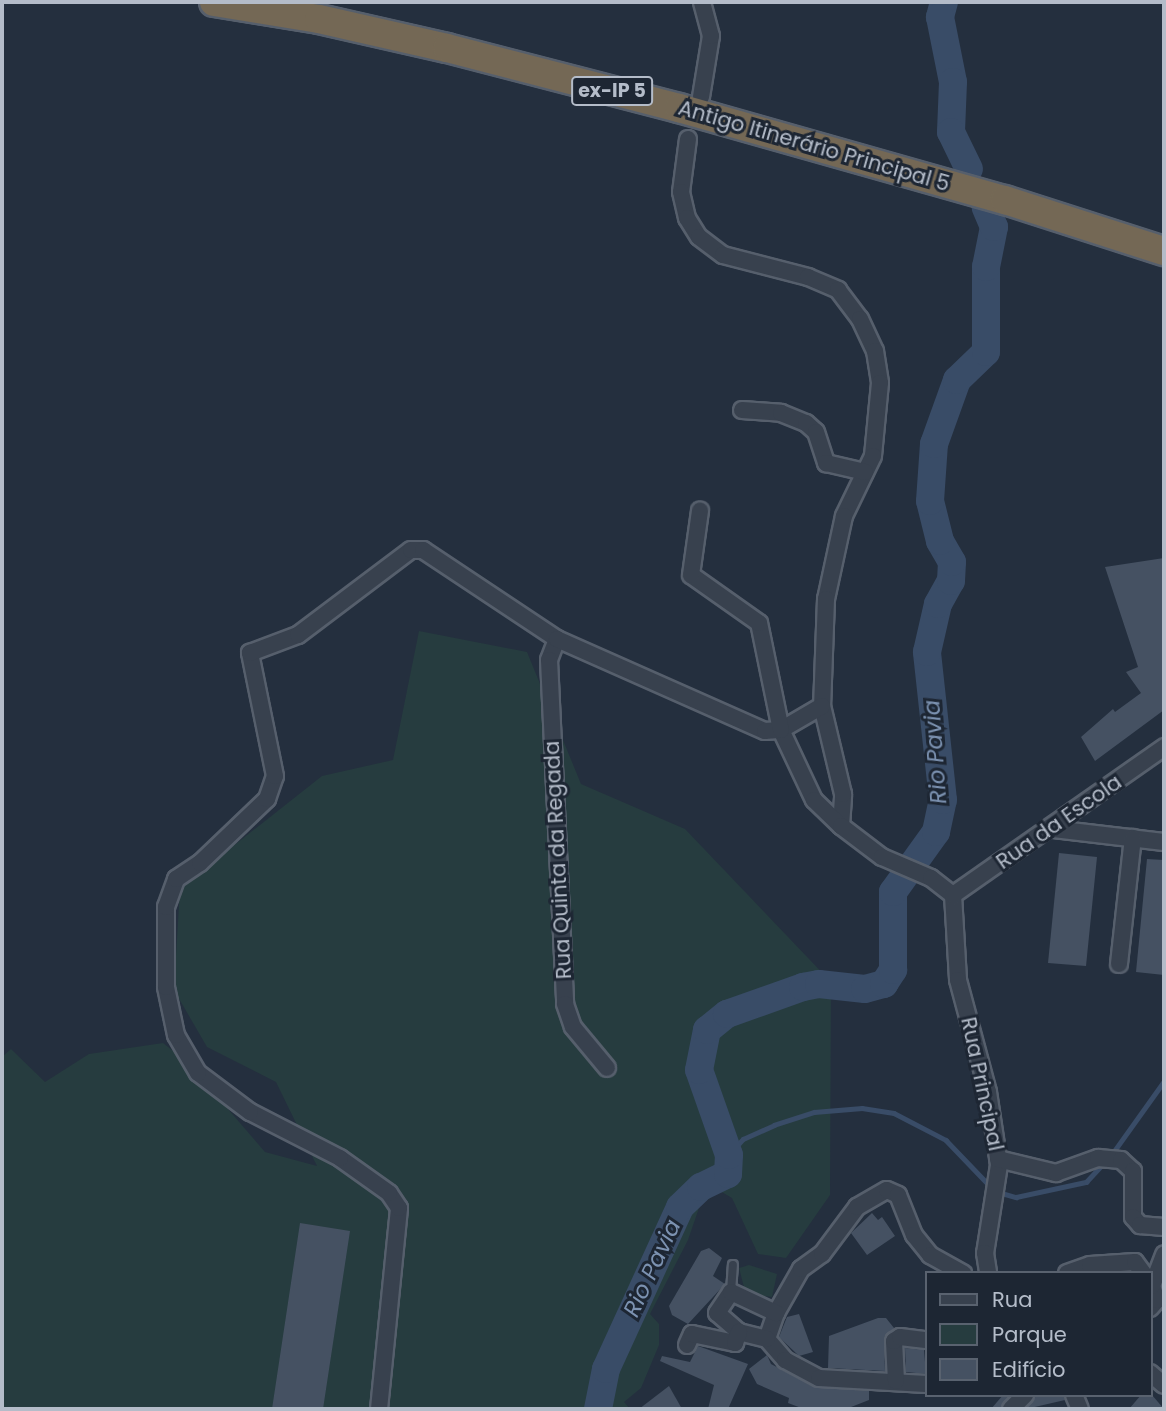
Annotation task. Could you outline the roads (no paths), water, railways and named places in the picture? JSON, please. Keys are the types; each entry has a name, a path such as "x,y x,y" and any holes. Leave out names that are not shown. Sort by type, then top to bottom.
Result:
{"highway":[{"name":"Antigo Itinerário Principal 5","path":"214,2 319,19 447,48 800,140 1005,200 1164,251"},
{"name":"Antigo Itinerário Principal 5","path":"1005,200 1164,237"}],"street":[{"path":"701,97 711,36 702,2"},
{"path":"688,139 681,192 687,218 699,237 723,255 808,277 838,290 860,319 875,351 880,383 873,456 844,516 826,599 822,706 843,794 841,827"},
{"path":"742,410 781,413 806,423 816,432 826,463 865,472"},
{"path":"700,511 691,575 759,624 782,730 814,800 841,827 953,895"},
{"path":"379,1409 399,1208 389,1193 340,1158 250,1112 198,1073 176,1035 166,988 166,907 176,879 201,863 267,799 275,776 250,653 298,635 411,550 423,550 556,639 765,732 782,730 822,706"},
{"name":"Rua Quinta da Regada","path":"556,639 549,660 564,994 573,1027 607,1068"},
{"name":"Rua da Escola","path":"953,895 1054,829 1164,747"},
{"path":"1054,829 1164,842"},
{"path":"1119,964 1133,838"},
{"name":"Rua Principal","path":"953,895 958,980 988,1093 998,1159 985,1253 988,1271"},
{"path":"998,1159 1056,1173 1098,1158 1120,1160 1133,1171 1133,1217 1140,1225 1164,1227"},
{"path":"767,1339 776,1312 801,1269 822,1254 844,1219 887,1190 898,1195 914,1235 930,1255 960,1271"},
{"path":"1152,1274 1164,1254"},
{"path":"1073,1271 1090,1265 1135,1262 1141,1271"},
{"path":"1152,1289 1157,1300 1152,1306"},
{"path":"776,1312 731,1292 717,1317 739,1332 767,1339 785,1360 819,1378 925,1384"},
{"path":"687,1345 692,1334 732,1344 739,1332"},
{"path":"896,1381 894,1341 900,1337 925,1340"}],"lane":[{"path":"731,1292 733,1265"}],"waterway":[{"path":"944,2 940,17 953,82 951,132 969,169"},
{"name":"Rio Pavia","path":"598,1409 606,1369 680,1207 701,1187 728,1174 729,1155 699,1070 707,1030 727,1014 803,987 819,984 865,989 884,984 893,970 893,892 936,832 943,800 927,652 938,604 951,581 952,562 940,541 930,501 934,444 957,380 986,352 986,267 994,227 986,208"},
{"path":"1112,1154 1164,1081"},
{"path":"729,1155 743,1139 774,1125 814,1112 862,1108 894,1113 946,1140 991,1187"},
{"path":"998,1192 1016,1197 1086,1182 1104,1163"}]}
